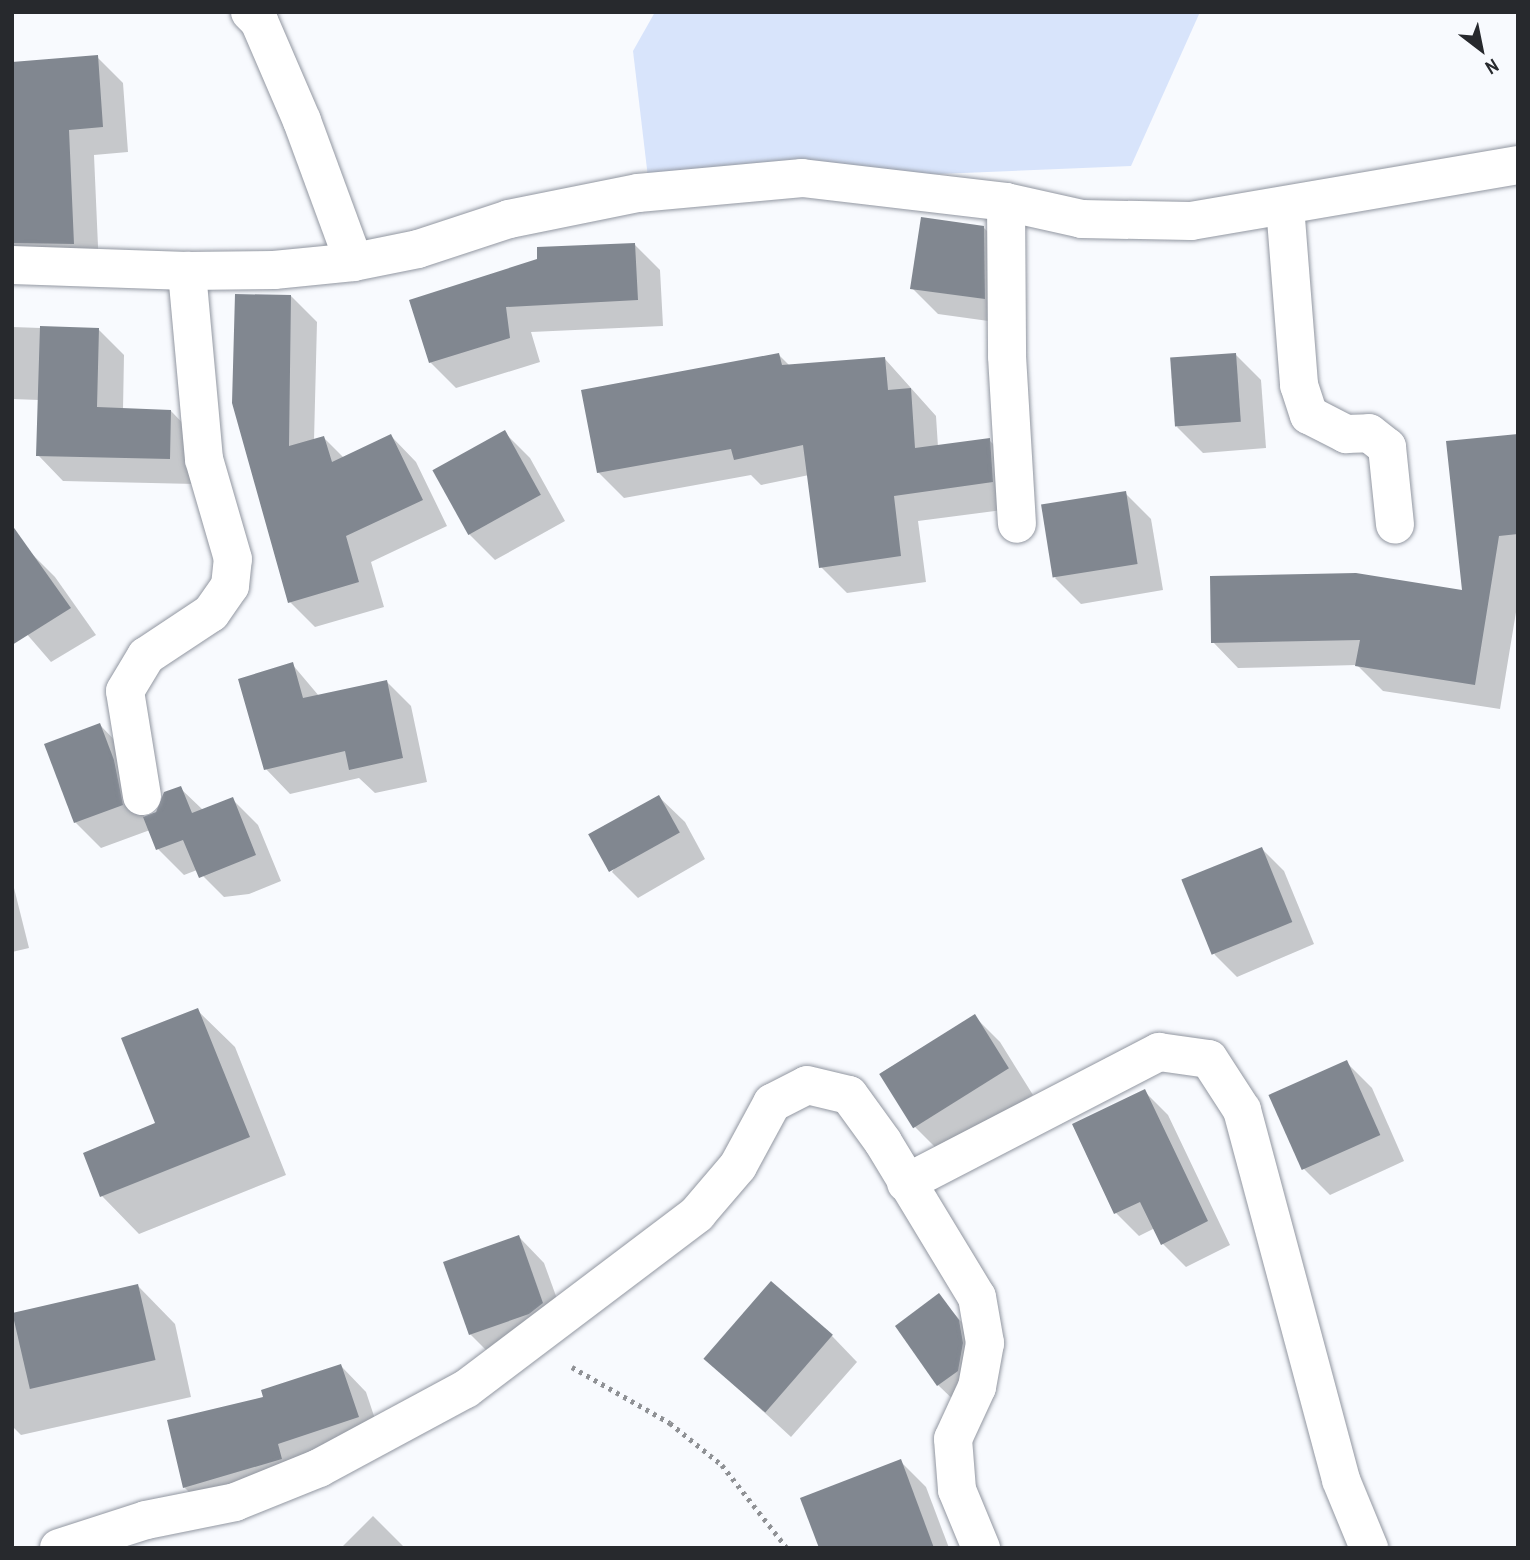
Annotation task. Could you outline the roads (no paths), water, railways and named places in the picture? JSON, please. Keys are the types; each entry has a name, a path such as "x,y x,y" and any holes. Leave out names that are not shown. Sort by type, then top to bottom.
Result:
{"street":[{"path":"250,12 259,21 302,121 354,262"},
{"path":"12,265 187,271 274,270 354,262 418,249 509,219 638,193 802,178 1006,202 1082,219 1191,220 1518,165"},
{"path":"1006,202 1007,356 1017,524"},
{"path":"1285,206 1299,385 1309,415 1346,434 1369,433 1387,447 1395,525"},
{"path":"142,796 125,691 146,656 211,613 230,586 233,559 204,459 187,271"},
{"path":"906,1183 1159,1052 1209,1059 1242,1110 1341,1480 1368,1548"},
{"path":"59,1548 146,1520 235,1502 319,1468 466,1389 697,1214 738,1166 772,1103 807,1085 849,1095 977,1297 985,1343 977,1387 953,1439 957,1490 981,1548"}]}
